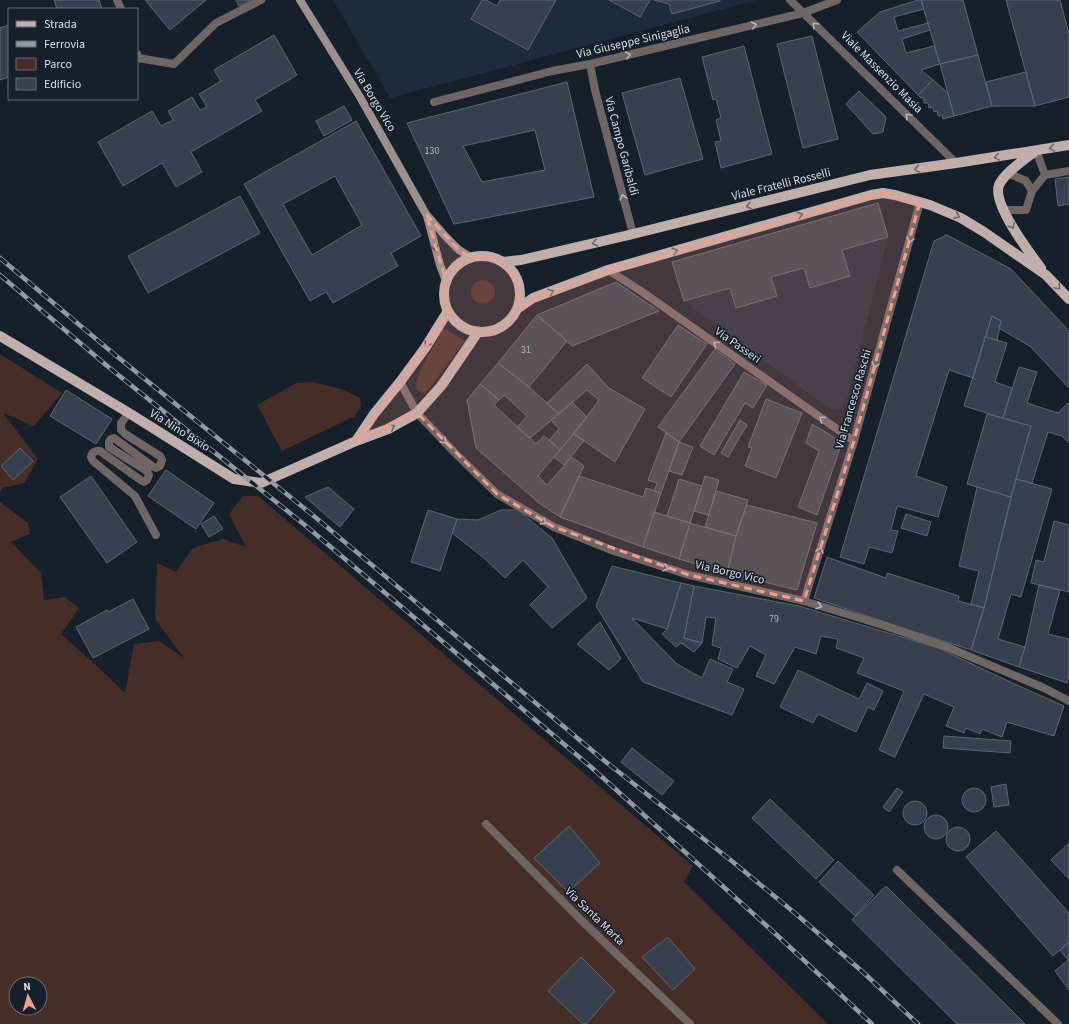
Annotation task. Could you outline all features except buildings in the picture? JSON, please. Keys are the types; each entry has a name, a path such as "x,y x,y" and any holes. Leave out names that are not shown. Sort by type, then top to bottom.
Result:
{"main road":[{"name":"Via Borgo Vico","path":"300,0 360,97 426,214 459,250 472,258"},
{"name":"Viale Fratelli Rosselli","path":"502,262 521,260 633,234 870,176 1069,145"},
{"path":"1036,150 1008,173 999,185 998,196 1003,210 1022,242 1046,275 1069,299"},
{"path":"517,309 533,298 608,270 871,195 883,193 930,205 961,218 1046,275"},
{"name":"Via Borgo Vico","path":"426,214 446,281"},
{"path":"482,256 502,262 512,271 518,283 520,296 517,309 511,319 501,327 490,332 478,332 466,329 455,322 444,302 444,291 446,281 456,266 472,258 482,256"},
{"path":"356,441 374,414 425,348 448,311"},
{"name":"Via Nino Bixio","path":"0,336 129,413 234,479 261,483 356,441 388,429 417,413 442,385 478,332"}],"street":[{"path":"138,58 174,64 216,23 261,0"},
{"name":"Viale Massenzio Masia","path":"790,0 956,163"},
{"name":"Via Giuseppe Sinigaglia","path":"434,102 552,71 590,64 803,13 836,0"},
{"name":"Via Campo Garibaldi","path":"590,64 595,90 633,234"},
{"path":"1036,150 1045,175"},
{"path":"1003,210 1026,210 1032,191 1045,175 1069,171"},
{"path":"1008,173 1026,182 1032,191"},
{"name":"Via Francesco Raschi","path":"804,601 854,441 920,202"},
{"name":"Via Passeri","path":"608,270 641,291 854,441"},
{"name":"Via Borgo Vico","path":"400,382 417,413 497,494 554,527 614,551 689,575 804,601 879,624 947,647 1069,700"},
{"path":"129,413 121,423 121,430 160,456 162,460 160,466 156,468 152,466 114,438 109,440 109,447 147,471 149,473 147,480 144,482 142,481 100,451 94,452 91,457 93,461 135,496 156,535"},
{"name":"Via Santa Marta","path":"486,824 580,919 690,1024"},
{"path":"897,870 1058,1024"}],"highlighted area":[{"path":"883,193 920,202 854,441 804,601 689,575 554,527 497,494 417,413 356,441 425,348 448,311 444,291 446,281 426,214 459,250 472,258 482,256 502,262 518,283 521,306 533,298 608,270 871,195"}],"shaded area":[{"path":"333,0 482,0 471,19 528,50 556,0 609,0 640,17 650,0 669,4 672,14 720,0 757,0 390,98"},
{"path":"878,203 888,237 846,402 840,409 834,410 826,406 684,301 672,262"}],"green space":[{"path":"483,280 492,283 495,292 492,301 483,304 474,301 471,292 474,283"},
{"path":"443,328 465,341 425,394 417,390 416,384 419,373"},
{"path":"0,354 62,393 34,426 3,413 38,459 24,483 2,488 0,492"},
{"path":"313,382 342,389 360,398 361,406 355,416 282,451 257,405 296,383"},
{"path":"243,496 258,496 693,866 684,882 828,1024 0,1024 0,502 28,523 30,534 11,542 41,573 44,600 65,597 79,608 61,634 125,693 134,644 159,641 184,658 155,619 157,563 176,572 193,548 223,539 246,547 229,514"}],"railway":[{"path":"0,258 114,354 315,517 601,758 733,862 796,914 864,973 918,1024"},
{"path":"0,275 106,365 306,526 591,767 779,937 872,1024"}]}
